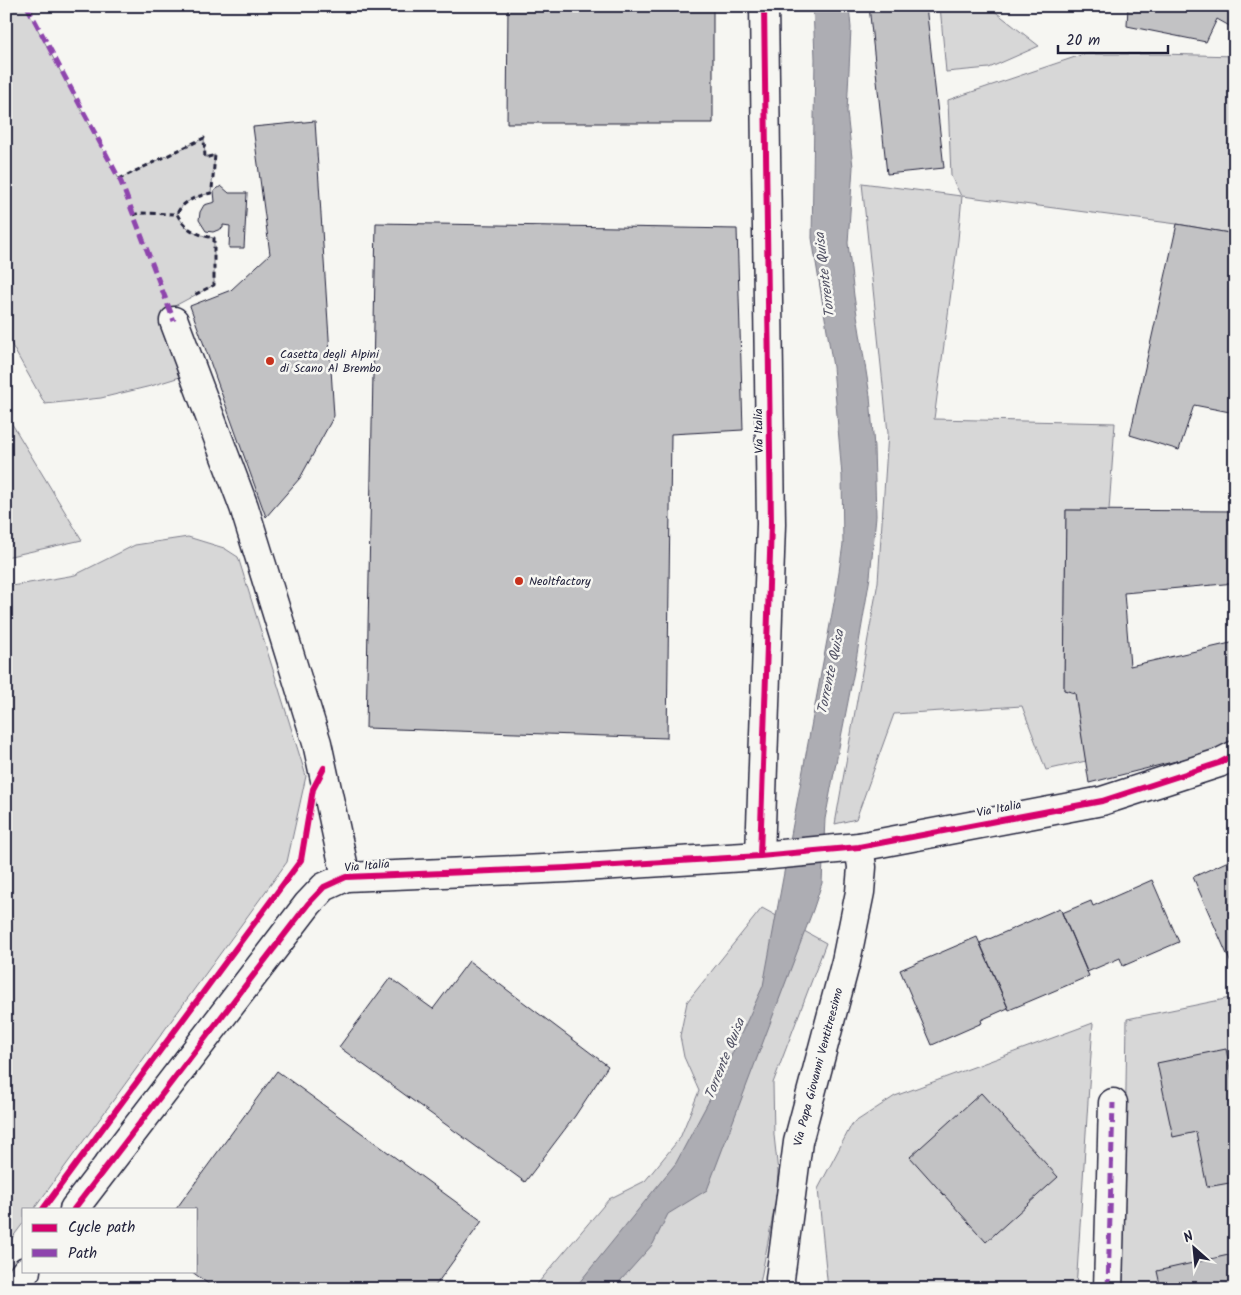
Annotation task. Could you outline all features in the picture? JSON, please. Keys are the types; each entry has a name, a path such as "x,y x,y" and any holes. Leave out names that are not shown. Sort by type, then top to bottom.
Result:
{"street":[{"name":"Via Italia","path":"760,856 771,524 764,6"},
{"path":"174,321 244,507 318,743 346,877"},
{"name":"Via Italia","path":"75,1208 308,904 324,887 346,877 567,868 760,856 859,847 1102,801 1219,763 1235,755"},
{"name":"Via Papa Giovanni Ventitreesimo","path":"781,1289 780,1279 798,1142 846,961 860,892 862,867 859,847"},
{"path":"1108,1289 1113,1103"},
{"path":"12,1289 25,1272"}],"path":[{"path":"119,179 204,138 205,158 214,155 212,189 210,193 179,208 177,214 183,224 191,231 214,238 214,285 192,297"},
{"path":"133,215 140,213 177,214"}],"shaded area":[{"path":"6,6 25,6 119,179 204,138 205,157 215,155 211,193 187,202 179,209 177,214 188,228 214,238 214,285 169,309 193,373 151,386 101,398 45,404 6,335"},
{"path":"940,6 988,6 1039,46 989,68 946,72"},
{"path":"1084,54 1235,56 1235,234 1177,224 962,196 958,240 934,419 1115,423 1109,510 1066,510 1064,690 1075,693 1086,761 1046,770 1022,706 894,714 856,819 835,824 878,582 888,433 862,183 961,196 951,176 948,100"},
{"path":"6,414 82,540 6,557"},
{"path":"188,537 224,548 238,557 306,776 287,862 35,1208 22,1208 22,1225 6,1246 6,587 75,575 135,545"},
{"path":"762,908 826,943 773,1083 774,1135 778,1172 776,1199 759,1289 533,1289 609,1199 645,1181 680,1138 699,1091 684,1057 680,1036 687,1002"},
{"path":"1235,997 1235,1289 1123,1289 1127,1019"},
{"path":"1093,1023 1076,1289 828,1289 818,1189 852,1124 895,1096"}],"water":[{"name":"Torrente Quisa","path":"813,6 849,6 851,28 847,112 853,167 848,243 854,296 870,396 876,516 870,577 855,666 825,819 822,883 707,1190 668,1214 653,1244 613,1289 574,1289 676,1163 720,1080 763,986 836,592 843,544 842,476 833,367 812,238 815,59"}],"building":[{"path":"508,6 713,6 713,123 507,123"},
{"path":"869,6 926,6 944,168 887,174"},
{"path":"1128,6 1235,6 1235,29 1217,19 1206,42 1127,26"},
{"name":"Casetta degli Alpini di Scano Al Brembo","path":"315,121 334,416 300,478 266,517 190,306 231,290 270,254 253,127"},
{"path":"221,186 229,193 247,193 244,248 229,248 230,226 223,225 223,228 213,232 206,231 199,220 200,212 204,205 215,202 214,191"},
{"name":"Neoltfactory","path":"376,223 737,229 743,430 671,434 667,738 366,728"},
{"path":"1177,224 1235,234 1235,413 1194,405 1179,450 1130,435"},
{"path":"1066,510 1235,511 1235,583 1124,593 1130,666 1235,642 1235,744 1220,750 1089,783 1075,693 1064,690"},
{"path":"1235,858 1235,967 1233,968 1193,877"},
{"path":"1152,880 1179,942 1123,966 1120,958 1087,972 1062,913 1091,901 1093,906"},
{"path":"1060,908 1089,976 1009,1010 980,943"},
{"path":"977,937 1008,1008 981,1020 982,1023 932,1045 900,970"},
{"path":"469,961 608,1066 575,1116 525,1182 339,1047 390,978 433,1009"},
{"path":"1226,1049 1235,1092 1235,1182 1207,1187 1196,1132 1173,1137 1157,1063"},
{"path":"277,1071 482,1221 433,1289 215,1289 192,1272 198,1272 198,1208 177,1208"},
{"path":"981,1093 1058,1177 986,1242 910,1157"},
{"path":"1233,1254 1235,1262 1235,1289 1161,1289 1157,1271"}],"marked path":[{"path":"27,6 121,182 174,321"},
{"path":"1108,1289 1113,1103"}],"cycle path":[{"path":"760,856 771,524 764,6"},
{"path":"75,1208 308,904 324,887 346,877 567,868 760,856 859,847 1102,801 1219,763 1235,755"},
{"path":"44,1208 301,860 313,789 324,768"}],"place":[{"name":"Casetta degli Alpini di Scano Al Brembo","path":"270,361"},
{"name":"Neoltfactory","path":"519,581"}]}
